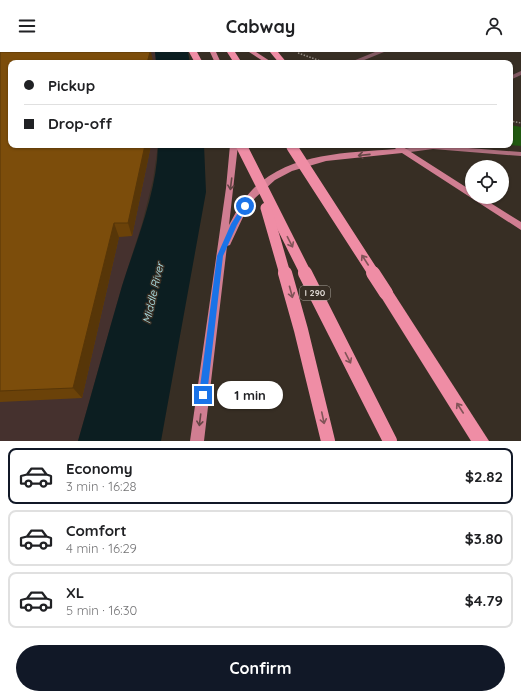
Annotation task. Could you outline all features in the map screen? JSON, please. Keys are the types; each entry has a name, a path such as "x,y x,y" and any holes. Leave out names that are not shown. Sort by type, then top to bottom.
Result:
{"highway":[{"path":"274,52 281,60"},
{"name":"I 290","path":"243,148 390,441"},
{"path":"293,148 481,441"},
{"path":"256,174 292,294 328,441"}],"main road":[{"path":"252,52 265,60"},
{"path":"197,441 230,188 234,148"},
{"path":"399,148 465,191"},
{"path":"220,256 234,224 245,206 256,191 277,174 318,159 403,151"},
{"path":"485,204 521,227"}],"street":[{"path":"403,151 426,148"},
{"path":"446,148 521,154"}],"lane":[{"path":"359,60 381,52"}],"path":[{"path":"296,52 318,60"}],"shaded area":[{"path":"0,52 156,52 156,60 8,60 8,148 158,148 153,180 142,224 122,286 78,441 0,441"}],"green space":[{"path":"513,126 521,127 521,146 513,145"}],"water":[{"path":"155,52 188,52 189,60 156,60"},
{"name":"Middle River","path":"158,148 204,148 206,192 161,441 78,441 122,286 145,217 157,163"}],"building":[{"path":"0,52 150,52 148,60 8,60 8,148 144,148 128,223 114,223 73,388 0,391"}],"route":[{"path":"203,395 220,256 234,224 245,206"}]}
